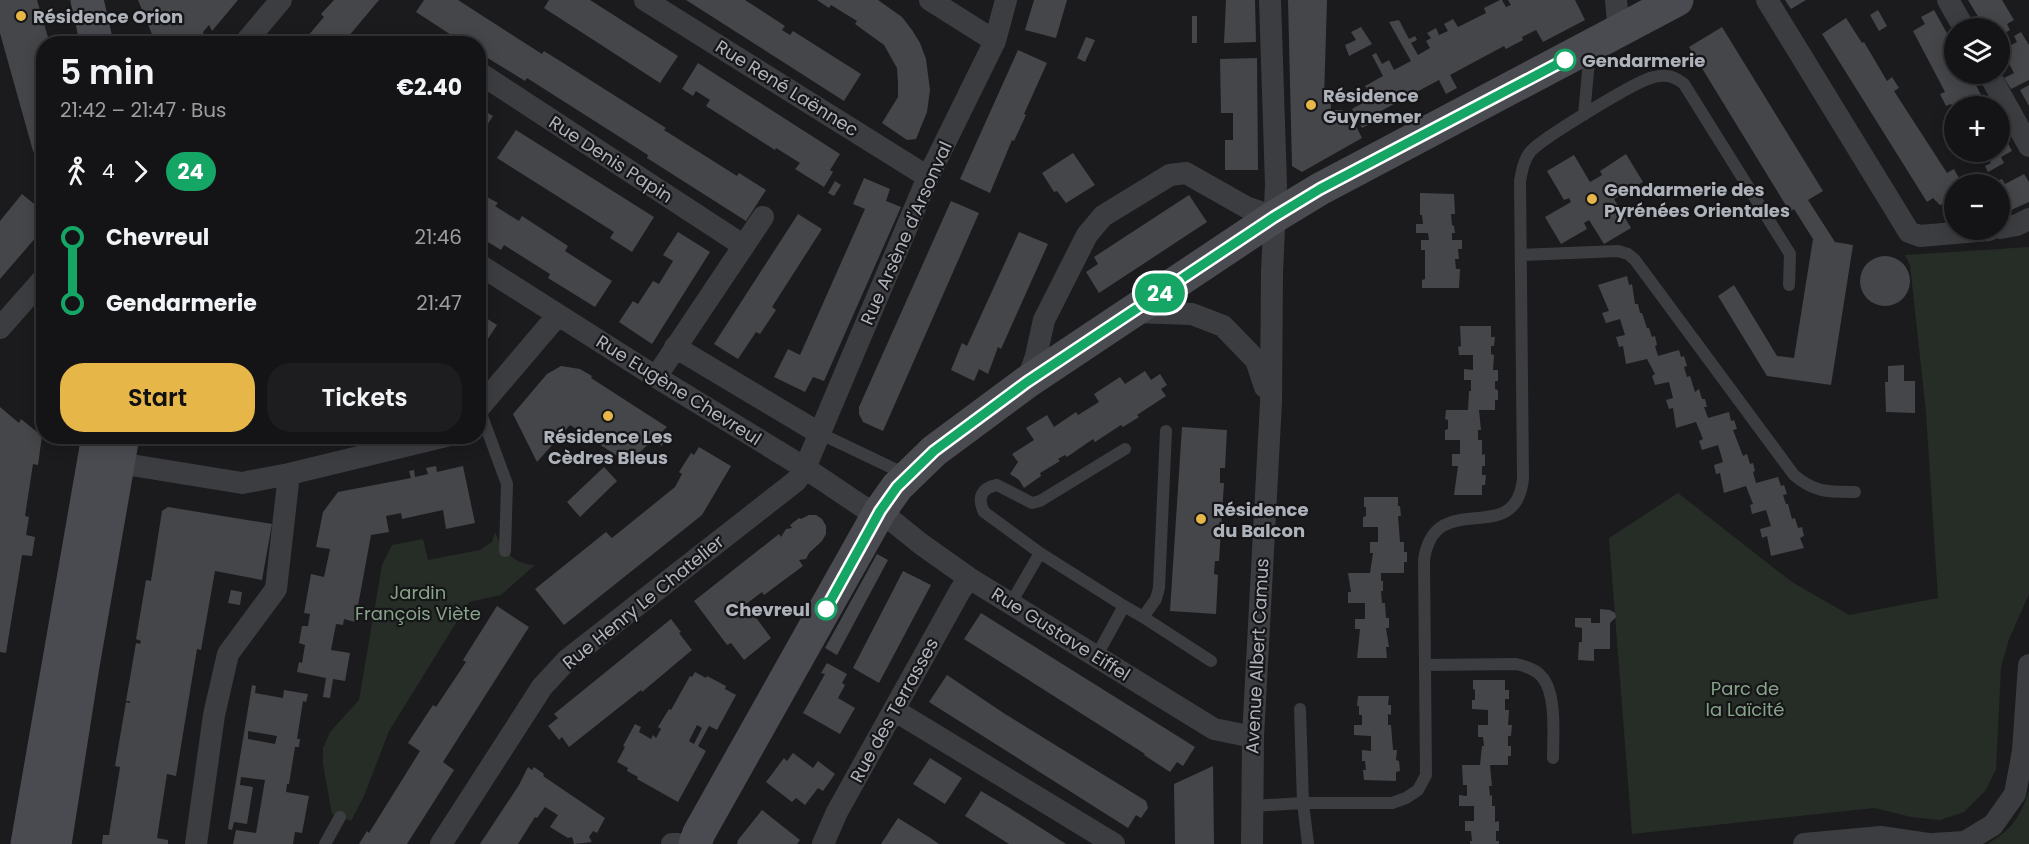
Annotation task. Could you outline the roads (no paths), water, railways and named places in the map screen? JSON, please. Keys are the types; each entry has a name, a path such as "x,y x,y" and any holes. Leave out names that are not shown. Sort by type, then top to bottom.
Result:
{"street":[{"path":"87,0 95,36"},
{"path":"110,0 117,36"},
{"path":"251,36 281,0"},
{"name":"Rue René Laënnec","path":"645,0 928,177"},
{"path":"930,0 995,41"},
{"name":"Rue Arsène d'Arsonval","path":"805,468 928,177 995,41 1006,0"},
{"name":"Avenue Albert Camus","path":"1252,844 1252,737 1271,402 1276,185 1270,0"},
{"path":"1616,0 1620,32"},
{"path":"695,844 699,833 880,511 897,487 934,451 1027,382 1274,217 1320,189 1677,0"},
{"path":"1767,0 1909,232 1920,236 1944,234"},
{"path":"1948,0 1958,18"},
{"name":"Rue Denis Papin","path":"486,77 744,246"},
{"path":"1995,84 2029,146"},
{"path":"1027,382 1036,356 1044,320 1088,235 1103,216 1170,175 1186,173 1246,207 1274,217"},
{"path":"656,377 763,218"},
{"path":"2010,226 2029,219"},
{"name":"Rue Eugène Chevreul","path":"486,269 805,468 863,507 880,511"},
{"path":"0,328 36,288"},
{"path":"1132,312 1192,314 1222,326 1256,360 1271,402"},
{"path":"486,401 558,315"},
{"name":"Rue Eugène Chevreul","path":"675,347 819,433"},
{"path":"27,844 97,444"},
{"path":"55,844 121,450 242,483 413,444"},
{"name":"Rue Henry Le Chatelier","path":"441,844 542,687 567,660 796,481 805,468"},
{"path":"196,844 214,715 228,654 276,588 289,474"},
{"name":"Rue Gustave Eiffel","path":"880,511 969,578 1214,729 1252,737"},
{"name":"Rue des Terrasses","path":"823,844 837,812 969,578"},
{"path":"1804,844 1881,837 1930,844 1965,842 1993,825 2015,794 2023,752 2029,664"},
{"path":"894,710 1114,844"},
{"path":"672,844 678,844"}],"lane":[{"path":"1584,115 1590,46"},
{"path":"1252,806 1392,802 1406,798 1418,790 1426,775 1424,560 1426,544 1435,531 1447,522 1498,516 1517,503 1522,494 1520,181 1523,165 1530,152 1584,115 1650,77 1674,76 1684,84 1790,254 1789,285"},
{"path":"1521,255 1618,251 1628,254 1635,260 1794,475 1823,492 1855,492"},
{"path":"486,428 507,484 505,551"},
{"path":"1143,617 1156,599 1159,588 1166,431"},
{"path":"819,433 909,476"},
{"path":"1125,449 1040,501 1032,503 997,485 987,487 980,496 980,505 984,513 1040,552 1211,661"},
{"path":"1011,603 1040,552"},
{"path":"1097,655 1124,606"},
{"path":"1426,665 1516,664 1529,667 1543,677 1551,696 1553,758"},
{"path":"1300,709 1303,803 1308,844"},
{"path":"325,844 340,817"}],"place":[{"name":"Résidence Orion","path":"21,16"},
{"name":"Gendarmerie","path":"1565,60"},
{"name":"Résidence Guynemer","path":"1311,105"},
{"name":"Gendarmerie des Pyrénées Orientales","path":"1592,199"},
{"name":"Résidence Les Cèdres Bleus","path":"608,416"},
{"name":"Résidence du Balcon","path":"1201,519"},
{"name":"Chevreul","path":"826,609"}],"park label":[{"name":"Jardin François Viète","path":"418,602"},
{"name":"Parc de la Laïcité","path":"1745,698"}]}
